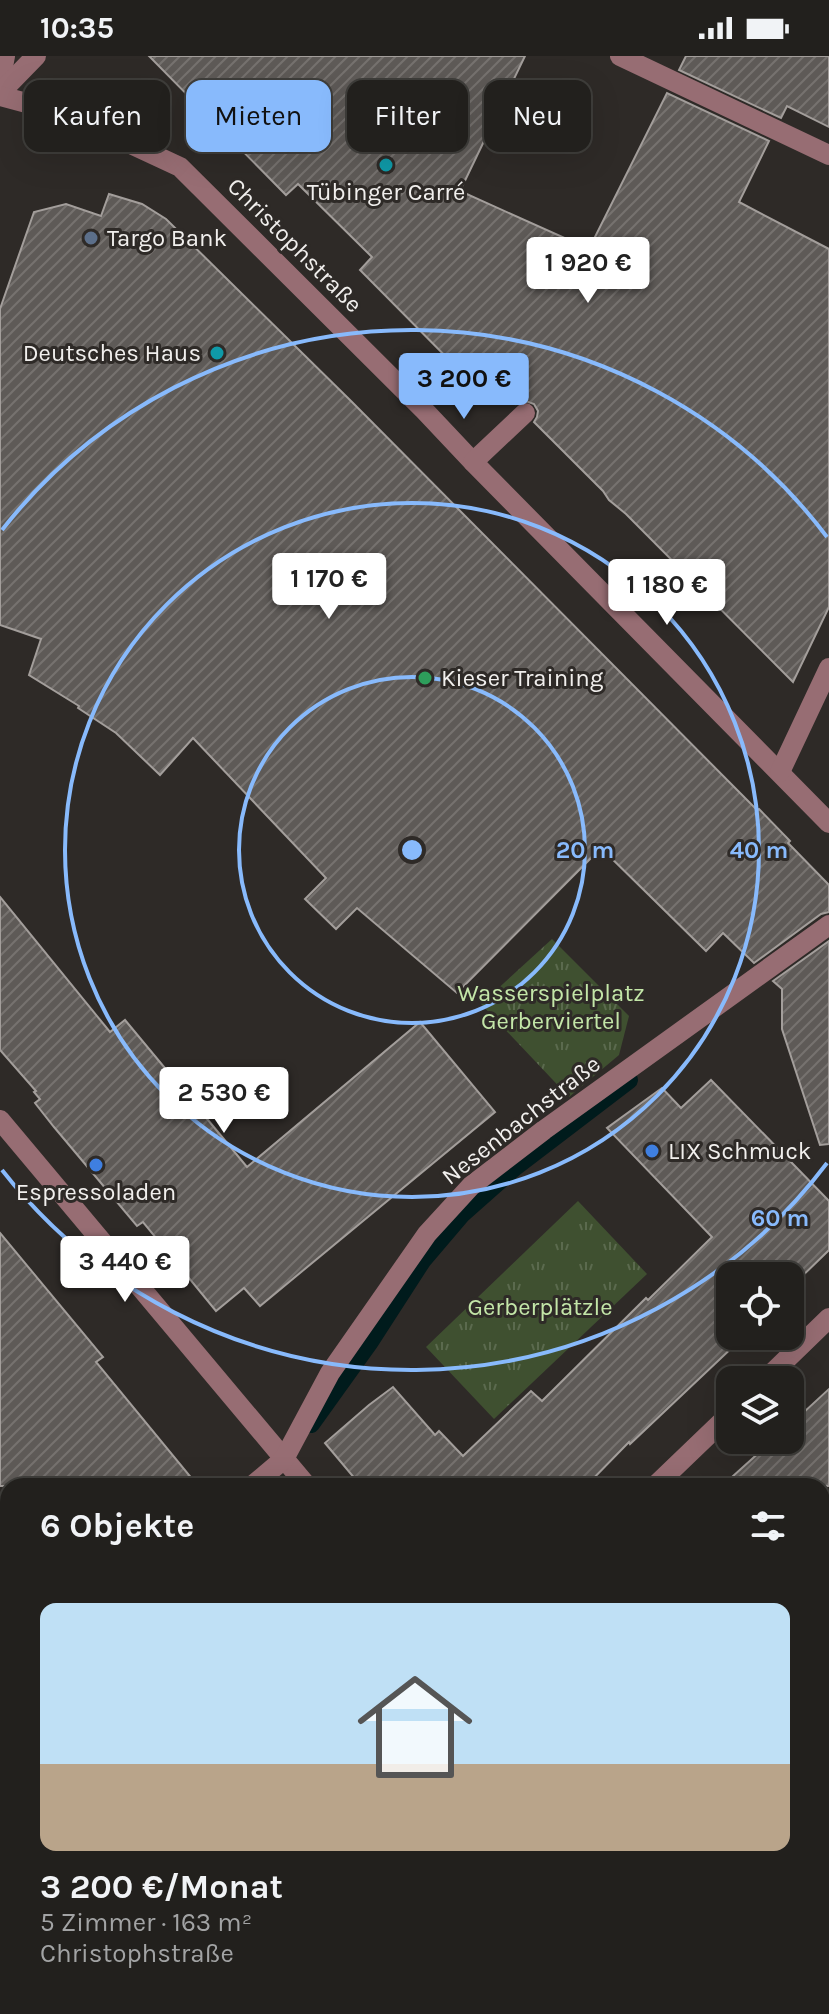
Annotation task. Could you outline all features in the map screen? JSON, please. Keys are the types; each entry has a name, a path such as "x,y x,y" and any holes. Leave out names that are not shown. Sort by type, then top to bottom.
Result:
{"street":[{"path":"0,82 5,56"},
{"path":"0,94 36,56"},
{"path":"623,57 829,155"},
{"name":"Christophstraße","path":"0,94 64,113 180,167 424,410 829,823"},
{"path":"473,462 525,413"},
{"path":"780,772 829,668"},
{"name":"Nesenbachstraße","path":"284,1459 330,1373 427,1234 471,1186 829,925"},
{"path":"0,1120 300,1478"},
{"path":"779,1366 829,1318"},
{"path":"663,1478 716,1427"},
{"path":"261,1478 284,1459"}],"green space":[{"name":"Wasserspielplatz Gerberviertel","path":"552,939 629,1016 619,1055 569,1097 481,1004"},
{"name":"Gerberplätzle","path":"578,1201 647,1274 494,1419 426,1347"}],"building":[{"path":"149,56 525,56 513,80 484,80 484,141 460,191 589,249 667,93 769,141 739,202 829,249 829,607 793,682 534,422 538,411 534,404 523,400 516,404 488,376 476,387 360,270 372,257 298,184 286,195 244,152 331,152 331,80 186,80 186,94"},
{"path":"686,56 829,56 829,127 787,106 781,118 679,70"},
{"path":"109,194 142,204 166,219 351,401 790,841 788,843 829,885 829,912 821,914 754,963 723,933 706,951 601,848 457,993 357,908 336,929 305,899 326,878 193,738 160,775 116,733 29,675 41,639 0,625 0,309 34,212 66,204 101,216"},
{"path":"0,897 110,1032 125,1020 247,1167 420,1022 495,1112 260,1306 244,1288 216,1311 143,1222 137,1226 54,1127 35,1103 40,1099 36,1091 0,1050"},
{"path":"829,941 829,1144 820,1145 782,1029 782,989 773,981"},
{"path":"711,1080 829,1201 829,1250 804,1274 804,1262 716,1262 716,1350 730,1350 594,1478 354,1478 325,1443 393,1387 435,1435 439,1431 463,1456 531,1391 542,1401 712,1237 607,1128 662,1088 681,1108"},
{"path":"0,1233 103,1357 96,1362 191,1478 0,1478"},
{"path":"829,1389 829,1478 731,1478 757,1454 804,1454 804,1412"}],"waterway":[{"path":"311,1424 422,1261 462,1214 515,1167 629,1080"}],"place":[{"name":"Tübinger Carré","path":"386,165"},
{"name":"Targo Bank","path":"91,238"},
{"name":"Deutsches Haus","path":"217,353"},
{"name":"Kieser Training","path":"425,678"},
{"name":"LIX Schmuck","path":"652,1151"},
{"name":"Espressoladen","path":"96,1165"}]}
